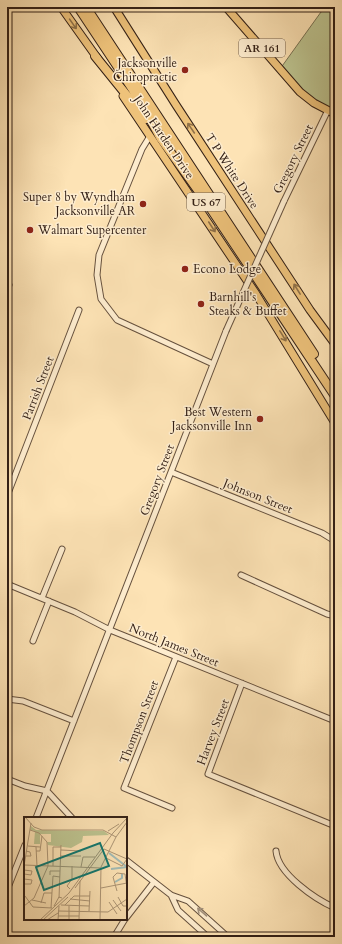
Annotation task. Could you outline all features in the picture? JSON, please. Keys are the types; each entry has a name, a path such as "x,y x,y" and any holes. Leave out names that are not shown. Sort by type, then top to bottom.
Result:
{"highway":[{"name":"US 67","path":"78,7 141,102 162,139 207,203 335,396"},
{"name":"US 67","path":"86,7 335,386"},
{"path":"95,56 162,139"}],"main road":[{"name":"John Harden Drive","path":"61,7 256,294 335,423"},
{"name":"T P White Drive","path":"114,7 310,310 335,344"},
{"name":"AR 161","path":"226,7 300,92 314,103 332,112"}],"street":[{"name":"Gregory Street","path":"36,817 212,364 284,202 332,112"},
{"path":"150,136 142,149 99,256 97,275 101,299 116,320 212,364"},
{"path":"7,291 9,285"},
{"name":"Parrish Street","path":"7,496 78,310"},
{"name":"Johnson Street","path":"171,472 322,533 335,541"},
{"path":"42,598 62,549"},
{"path":"242,575 327,614 335,616"},
{"name":"North James Street","path":"7,584 89,618 110,630 335,721"},
{"path":"33,641 49,601"},
{"name":"Thompson Street","path":"172,808 124,788 176,657"},
{"name":"Harvey Street","path":"242,683 208,774 335,826"},
{"path":"7,699 23,701 74,721"},
{"path":"7,779 25,786 47,791 71,817"},
{"path":"7,890 24,848"},
{"path":"276,851 281,865 299,884 314,898 335,908"},
{"path":"127,861 170,895 188,902 228,937"},
{"path":"127,917 154,882"},
{"path":"170,895 178,910 208,937"},
{"path":"114,937 125,920"}],"green space":[{"path":"326,8 335,8 335,114 315,103 280,69 321,12"}],"place":[{"name":"Jacksonville Chiropractic","path":"185,70"},
{"name":"Super 8 by Wyndham Jacksonville AR","path":"143,204"},
{"name":"Walmart Supercenter","path":"30,230"},
{"name":"Econo Lodge","path":"185,269"},
{"name":"Barnhill's Steaks & Buffet","path":"201,304"},
{"name":"Best Western Jacksonville Inn","path":"260,419"}]}
